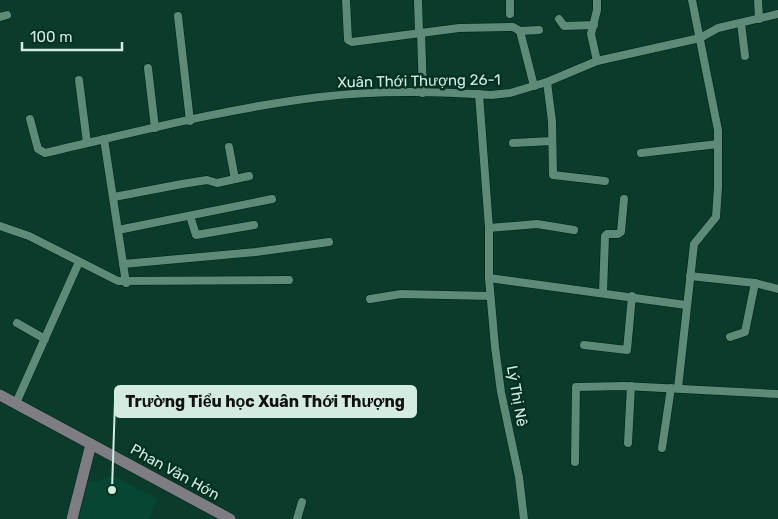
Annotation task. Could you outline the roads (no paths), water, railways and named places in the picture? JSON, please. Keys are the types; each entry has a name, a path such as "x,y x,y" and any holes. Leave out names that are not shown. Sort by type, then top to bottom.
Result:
{"main road":[{"name":"Phan Văn Hớn","path":"0,395 230,519"},
{"path":"72,519 90,444"}],"street":[{"path":"346,0 348,40 352,42 420,32 496,26 513,27 520,31 539,30"},
{"path":"510,0 510,14"},
{"path":"597,0 591,34 597,61"},
{"path":"662,448 675,388 694,244 716,217 718,130 706,78 692,0"},
{"path":"758,0 759,19"},
{"path":"418,1 423,93"},
{"name":"Xuân Thới Thượng 26-1","path":"30,119 38,149 45,153 254,107 321,97 369,93 510,93 547,82 597,61 700,38 718,28 778,14"},
{"path":"178,16 190,121"},
{"path":"559,19 564,26 594,25"},
{"path":"741,23 745,56"},
{"path":"520,31 534,86"},
{"path":"148,68 154,128"},
{"path":"79,80 87,143"},
{"path":"547,82 553,175 605,181"},
{"name":"Lý Thị Nê","path":"479,94 489,228 490,296 500,392 519,477 524,519"},
{"path":"104,139 126,282"},
{"path":"513,143 552,141"},
{"path":"641,153 718,144"},
{"path":"229,147 235,179"},
{"path":"114,198 182,184 207,180 217,183 249,176"},
{"path":"118,230 272,199"},
{"path":"603,293 605,236 608,233 618,234 621,232 624,199"},
{"path":"190,216 196,235 254,225"},
{"path":"489,228 537,224 574,230"},
{"path":"0,226 29,236 118,281 289,280"},
{"path":"123,264 256,252 329,242"},
{"path":"16,403 79,262"},
{"path":"690,276 755,283 778,288"},
{"path":"489,278 632,296 686,305"},
{"path":"730,337 745,332 755,283"},
{"path":"370,299 401,294 490,296"},
{"path":"584,345 627,350 632,296"},
{"path":"17,323 45,339"},
{"path":"628,443 632,386"},
{"path":"575,462 576,387 632,386 778,394"},
{"path":"296,519 302,502"}],"place":[{"name":"Trường Tiểu học Xuân Thới Thượng","path":"112,490"}]}
